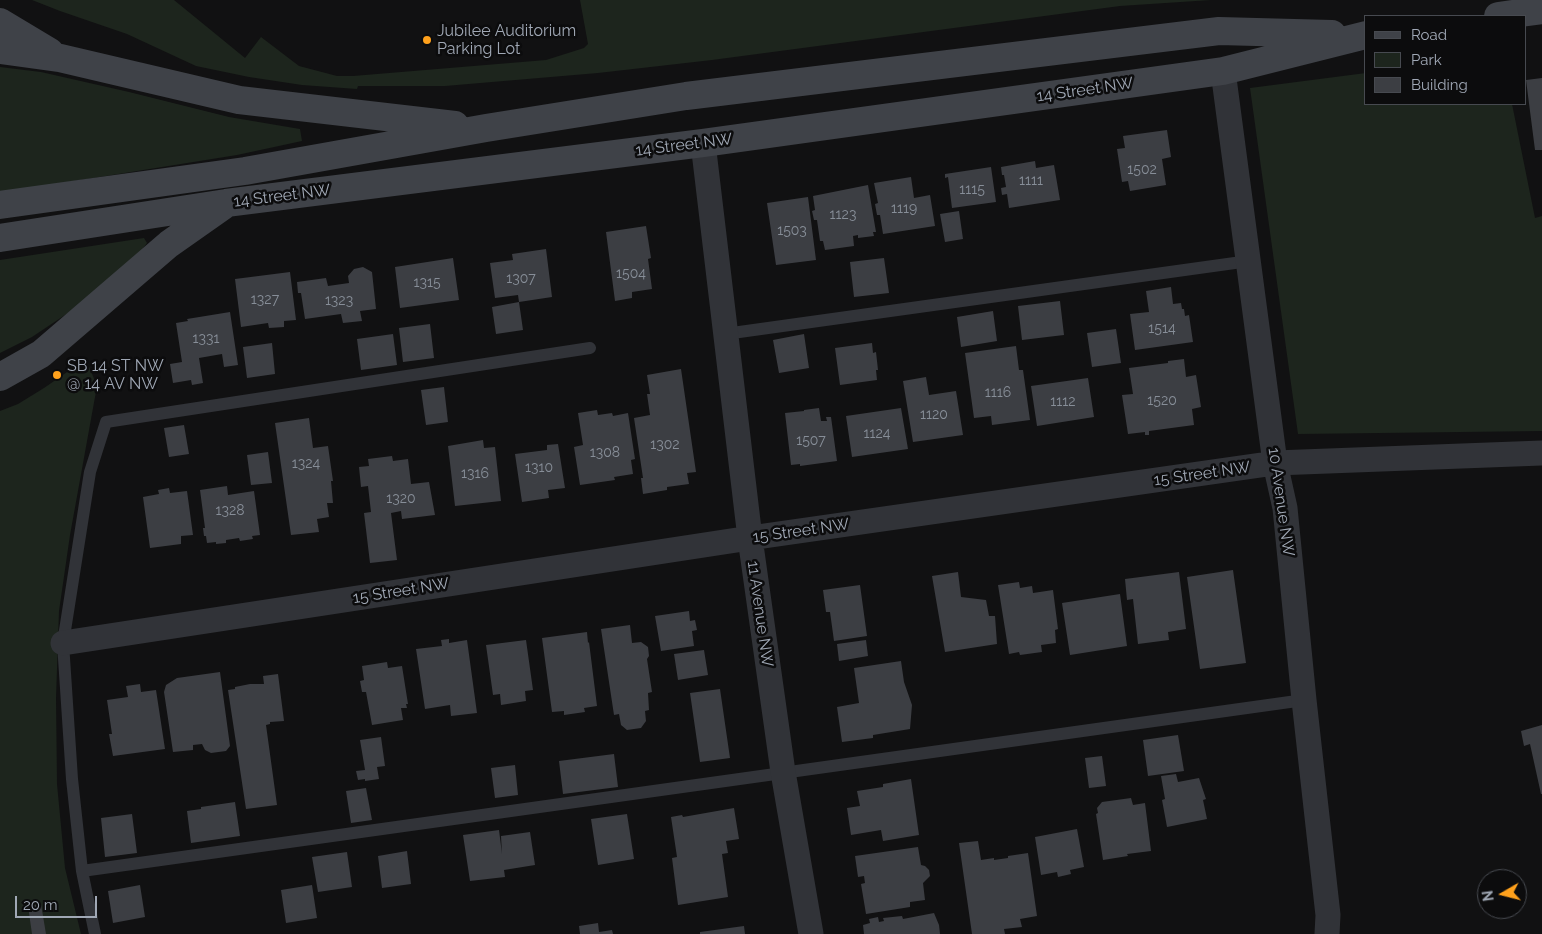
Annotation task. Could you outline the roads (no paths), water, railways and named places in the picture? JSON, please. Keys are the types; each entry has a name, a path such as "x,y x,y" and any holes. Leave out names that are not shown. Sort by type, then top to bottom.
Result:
{"main road":[{"path":"1505,15 1542,10"},
{"path":"0,22 60,58"},
{"name":"14 Street NW","path":"0,205 245,171 486,128 686,96 1219,31 1364,35"},
{"name":"14 Street NW","path":"0,238 226,204 703,143 1224,71 1364,35"},
{"path":"0,50 60,58 239,100 486,128"},
{"path":"0,376 41,354 169,244 226,204"}],"street":[{"name":"10 Avenue NW","path":"1224,71 1275,463 1285,508 1328,915 1328,934"},
{"name":"11 Avenue NW","path":"703,143 750,538 783,772 811,934"},
{"name":"15 Street NW","path":"64,643 750,538 1275,463 1542,453"}],"lane":[{"path":"725,334 1249,261"},
{"path":"95,934 82,871 72,779 64,643 90,472 106,422 590,348"},
{"path":"82,871 1304,700"}],"place":[{"name":"Jubilee Auditorium Parking Lot","path":"427,40"},
{"name":"SB 14 ST NW @ 14 AV NW","path":"57,375"}]}
